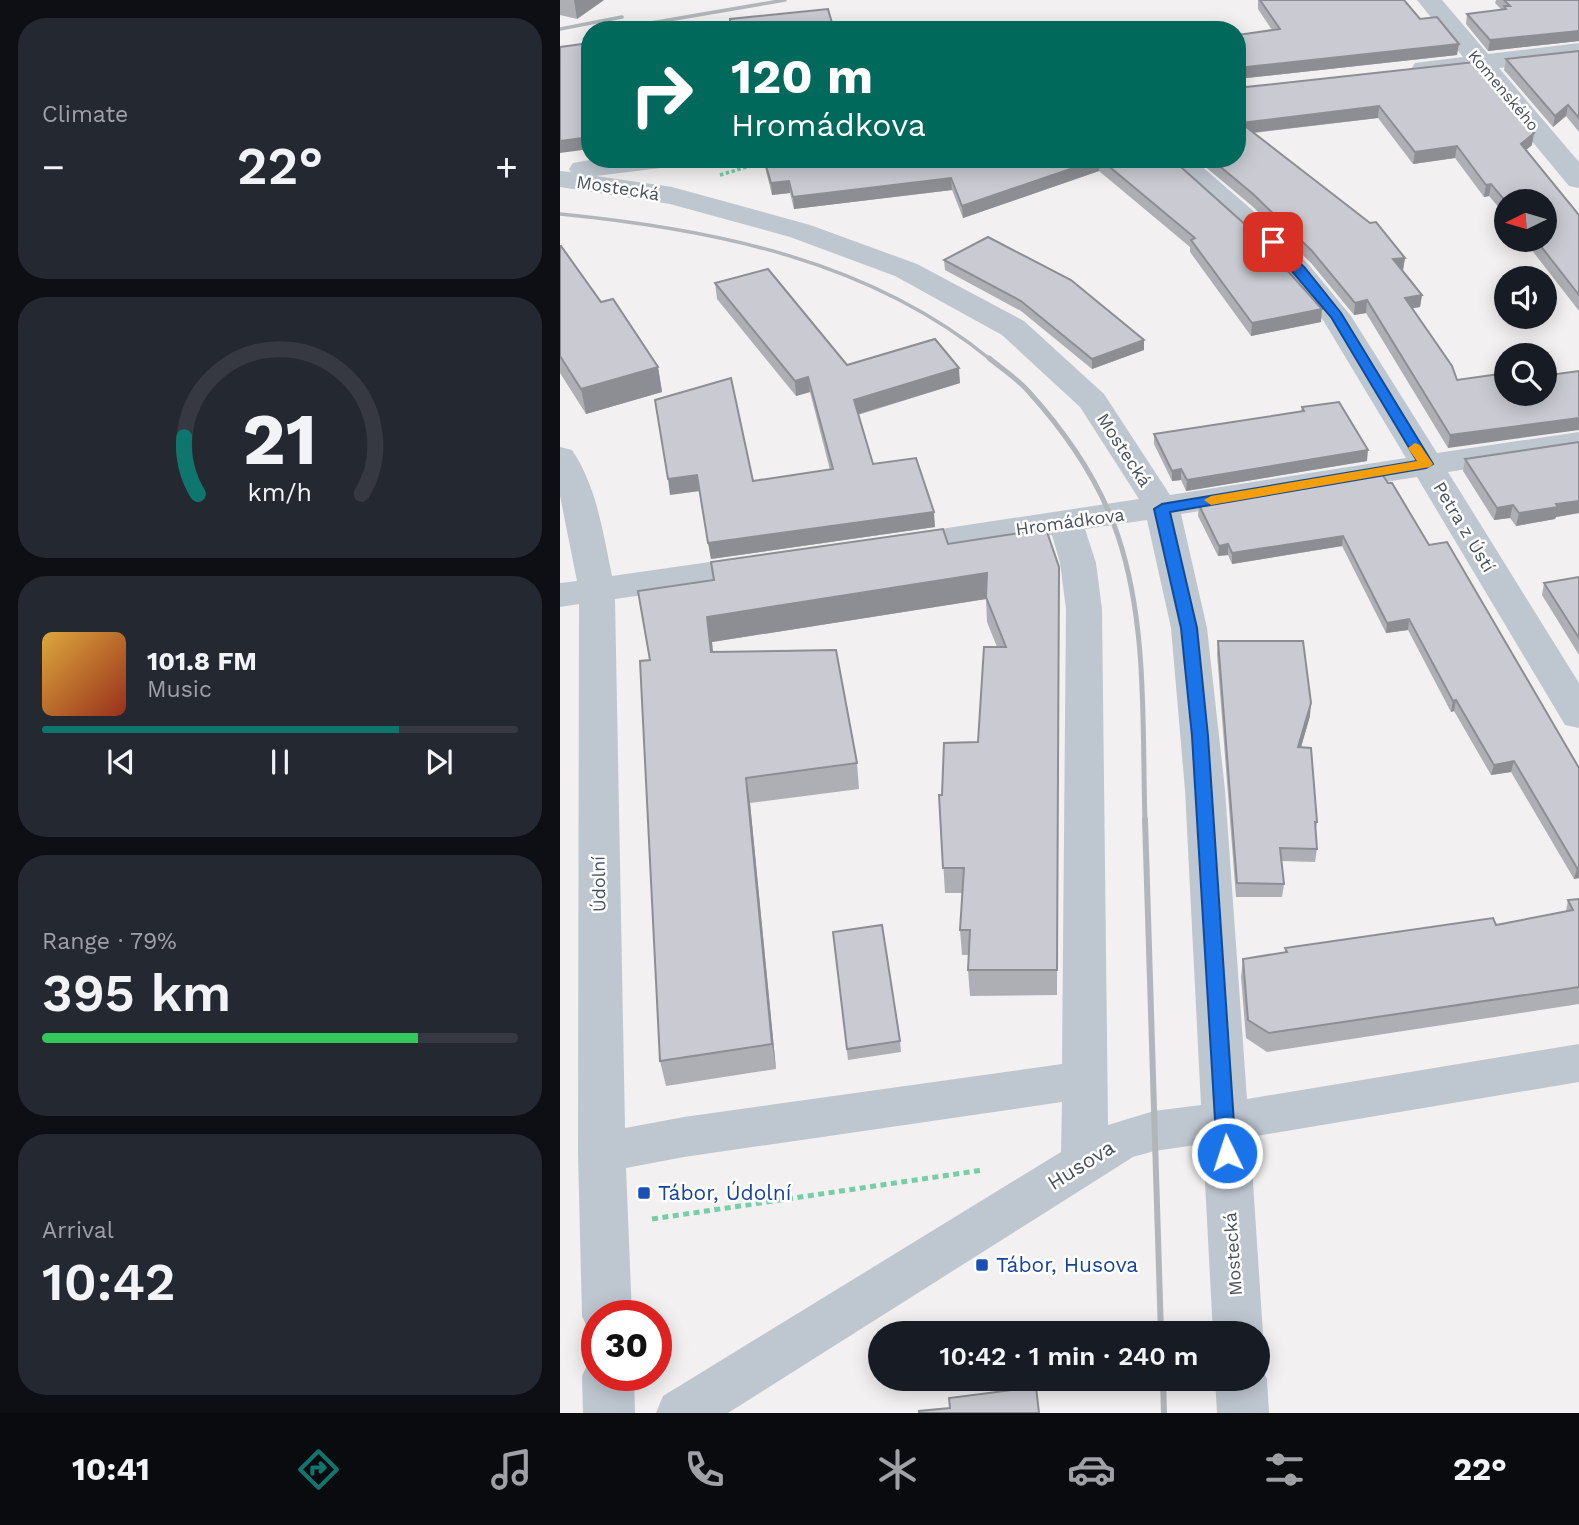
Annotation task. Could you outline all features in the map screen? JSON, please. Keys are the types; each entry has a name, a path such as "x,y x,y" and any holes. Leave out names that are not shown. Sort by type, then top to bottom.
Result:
{"street":[{"name":"Komenského","path":"1429,0 1579,180"},
{"path":"1400,72 1579,51"},
{"path":"560,171 587,168"},
{"name":"Petra z Ústí","path":"1186,168 1259,228 1300,271 1336,316 1579,715"},
{"name":"Mostecká","path":"560,179 672,196 800,231 906,270 1013,328 1093,401 1162,509 1189,628 1205,790 1237,1321"},
{"name":"Hromádkova","path":"859,552 1162,509 1426,464 1579,442"},
{"name":"Údolní","path":"560,457 579,500 597,590 602,1153 607,1300"},
{"path":"1066,523 1078,563 1084,609 1086,1161"},
{"path":"560,595 804,560"},
{"name":"Husova","path":"681,1413 1119,1140 1154,1131 1224,1122 1579,1063"},
{"path":"602,1153 684,1137 1038,1085 1086,1082"},
{"path":"608,1391 609,1413"},
{"path":"1242,1391 1243,1413"}],"path":[{"path":"712,177 743,168"},
{"path":"652,1219 998,1168"}],"building":[{"path":"1260,0 1404,0 1420,19 1437,17 1459,44 1246,67 1246,34 1280,29"},
{"path":"1504,0 1579,0 1579,31 1490,40 1467,14 1506,9 1504,6 1510,6"},
{"path":"828,9 831,21 730,21"},
{"path":"581,44 581,138 560,141 560,47"},
{"path":"1579,51 1579,118 1568,105 1555,116 1506,59"},
{"path":"1475,62 1534,133 1521,144 1558,189 1495,189 1491,184 1486,185 1457,146 1415,152 1379,106 1246,122 1246,87"},
{"path":"1246,127 1370,223 1376,222 1405,258 1393,259 1422,295 1405,298 1452,366 1457,380 1494,375 1494,406 1557,406 1557,374 1579,371 1579,418 1450,435 1367,300 1355,303 1312,251 1222,168 1246,168"},
{"path":"767,168 1074,168 962,206 951,178 793,197 789,181 771,183"},
{"path":"1111,168 1182,168 1249,228 1322,309 1252,323 1191,240 1195,238"},
{"path":"1558,189 1579,215 1579,295 1545,252 1558,252"},
{"path":"988,237 1071,280 1144,340 1092,359 1021,301 944,260"},
{"path":"560,246 601,302 613,299 658,367 581,389 560,356"},
{"path":"768,269 847,365 935,339 959,368 854,400 873,464 916,458 934,512 708,543 697,475 668,479 655,400 731,378 753,481 833,469 808,377 795,381 715,283"},
{"path":"1339,402 1368,450 1187,480 1181,469 1172,471 1154,434 1304,411 1302,407"},
{"path":"1579,442 1579,501 1519,513 1513,505 1497,508 1465,459"},
{"path":"1382,474 1388,483 1392,483 1429,545 1447,542 1579,768 1579,868 1514,761 1494,765 1456,700 1453,701 1409,619 1387,623 1343,536 1232,553 1228,544 1219,546 1199,505"},
{"path":"943,529 948,544 1046,529 1059,567 1057,970 968,970 970,930 960,930 964,868 943,868 939,795 942,795 944,743 978,742 984,647 1006,647 986,597 987,573 707,617 711,652 836,650 857,763 746,778 772,1044 660,1061 640,661 650,660 638,591 714,580 711,562"},
{"path":"1579,577 1579,638 1544,583"},
{"path":"1218,641 1303,641 1311,703 1298,747 1311,748 1317,849 1280,848 1284,884 1237,883"},
{"path":"1579,899 1579,987 1269,1033 1248,1020 1243,959 1287,952 1285,948 1493,918 1496,925 1573,910 1568,900"},
{"path":"882,925 900,1041 847,1049 833,932"},
{"path":"1004,1391 1036,1391 1039,1413 919,1413 950,1408 949,1398"}],"railway":[{"path":"662,21 785,0"},
{"path":"601,21 622,17"},
{"path":"560,29 581,25"},
{"path":"560,214 674,229 787,255 842,274 894,297 944,326 991,360"},
{"path":"989,358 1025,387 1069,442 1102,497 1118,536 1128,570 1139,641 1145,821"},
{"path":"1145,819 1161,1321"},
{"path":"1163,1391 1164,1413"}],"slow traffic":[{"path":"1211,500 1426,464 1415,448"}],"place":[{"name":"Tábor, Údolní","path":"644,1193"},
{"name":"Tábor, Husova","path":"982,1265"}],"route":[{"path":"1227,1153 1200,736 1189,628 1162,509 1426,464 1336,316 1273,242"}]}
